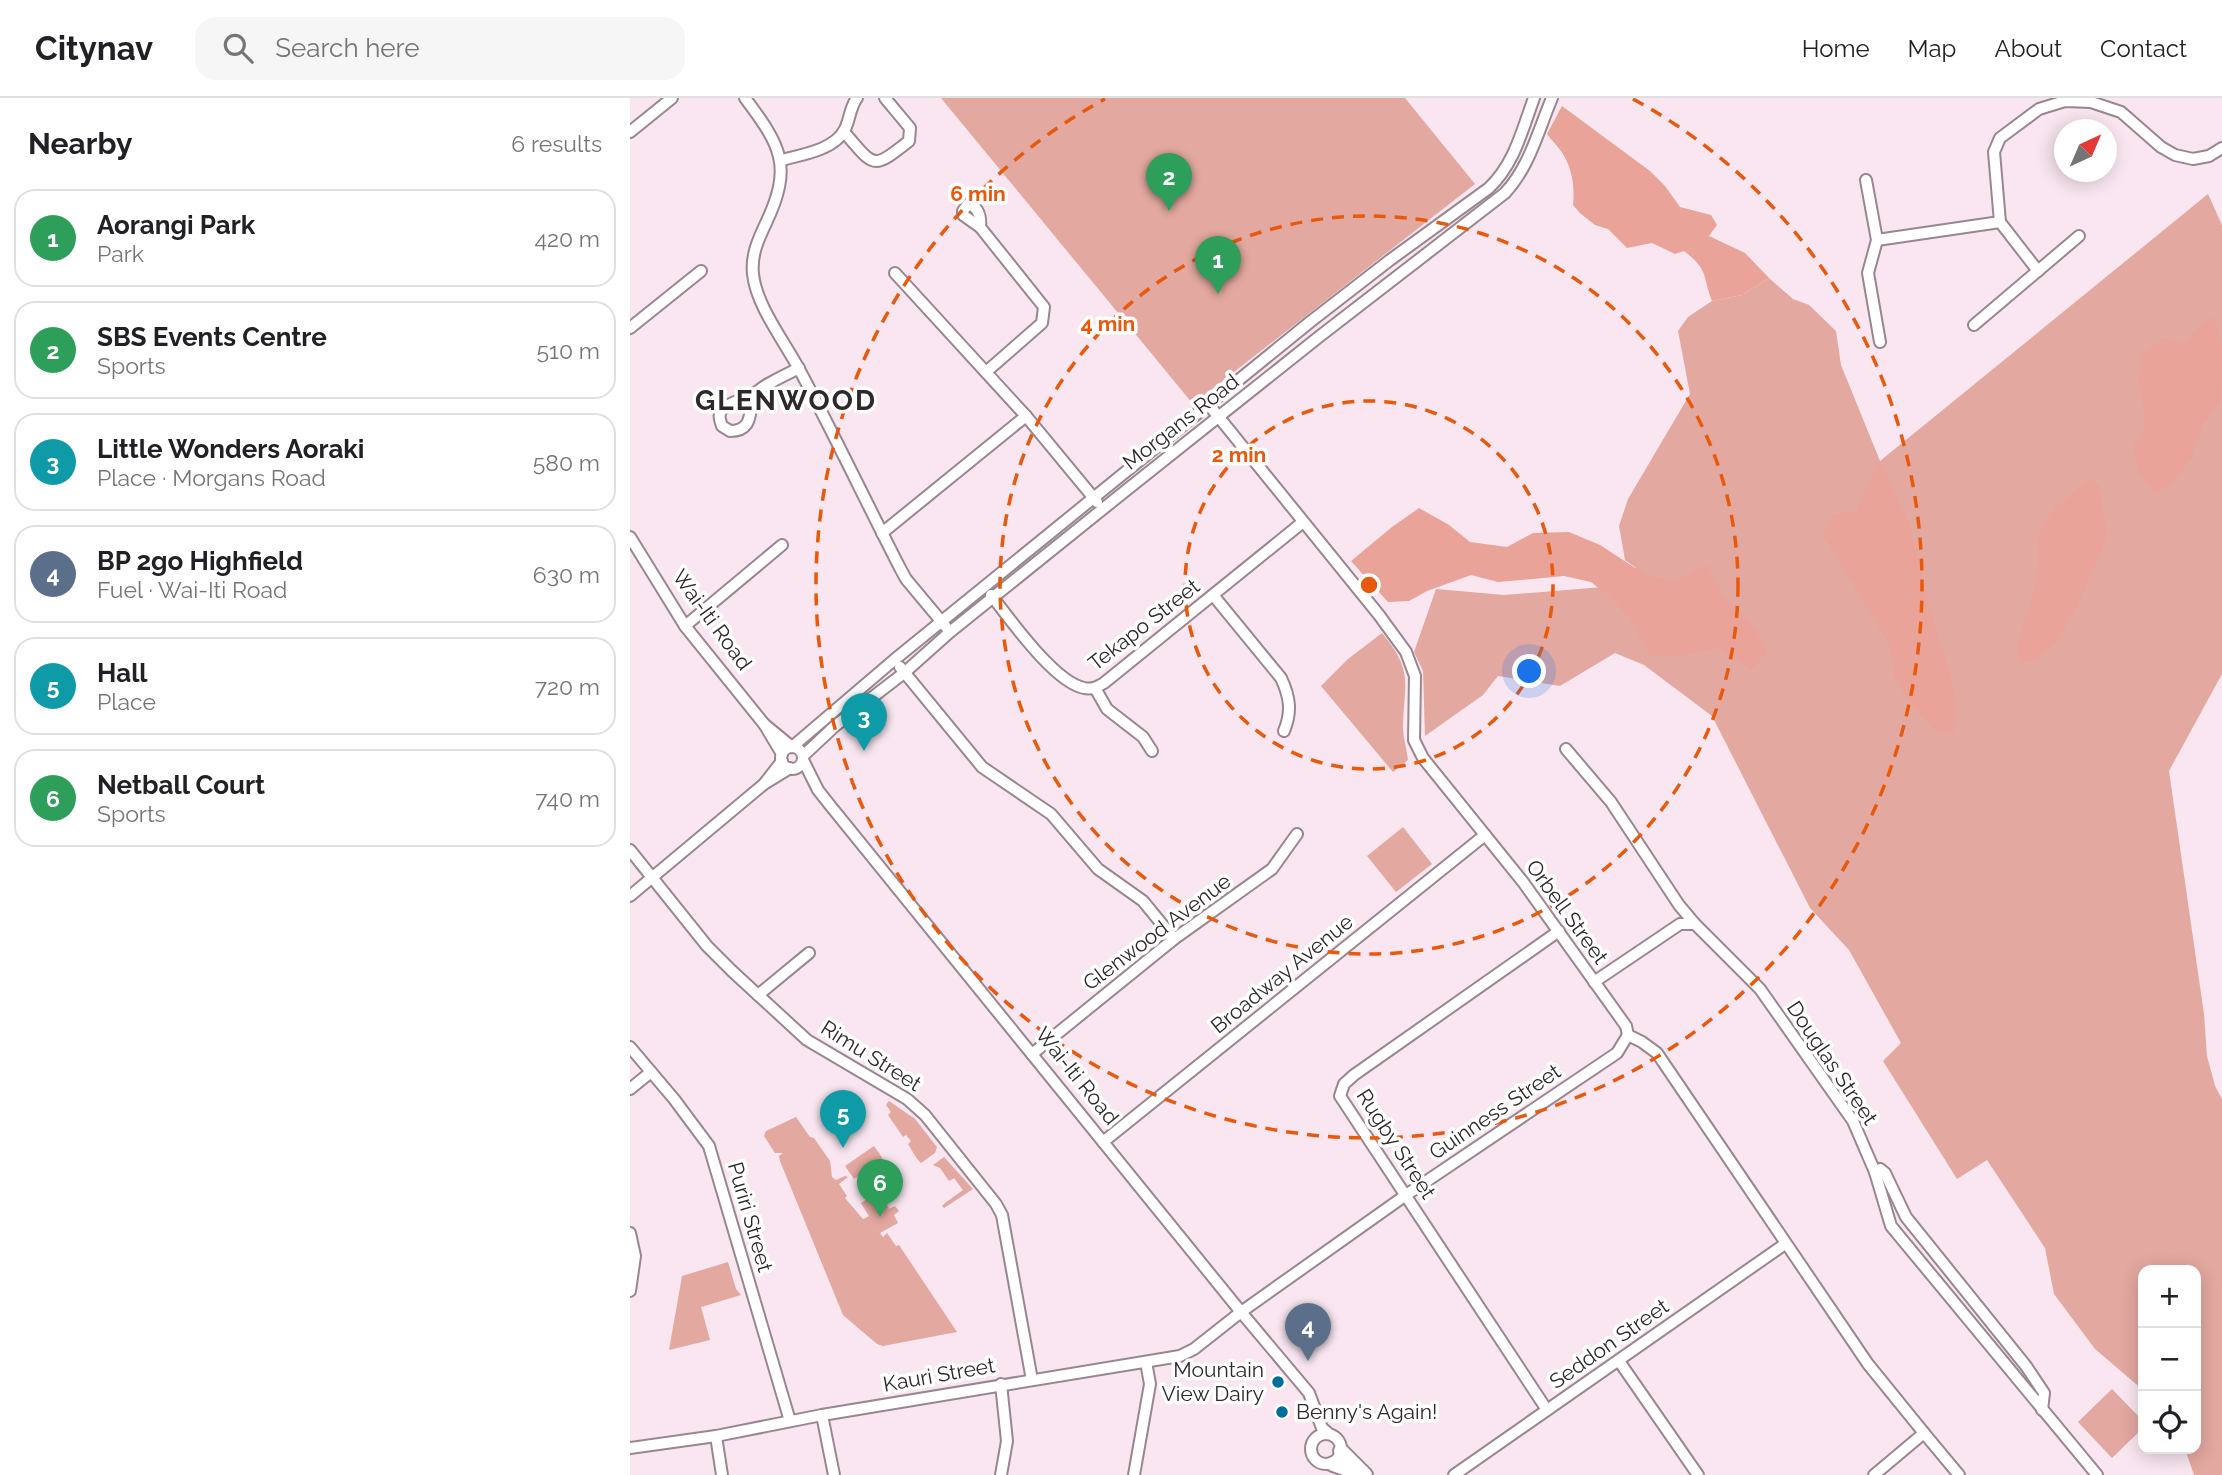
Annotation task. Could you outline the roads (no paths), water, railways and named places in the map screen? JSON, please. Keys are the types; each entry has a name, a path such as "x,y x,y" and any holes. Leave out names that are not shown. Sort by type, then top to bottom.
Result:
{"main road":[{"path":"1332,1464 1359,1475"},
{"path":"1332,1464 1365,1475"}],"street":[{"path":"630,132 671,98"},
{"path":"745,98 770,131 780,160 780,182 776,201 756,246 753,270 755,290 799,369 906,579 950,632"},
{"path":"780,160 820,151 844,132 853,104 858,98"},
{"path":"844,132 869,159 878,162 909,141 910,128 885,98"},
{"name":"Morgans Road","path":"792,747 894,660 1310,322 1481,194 1507,167 1516,150 1534,98"},
{"name":"Morgans Road","path":"803,758 825,734 904,673 950,632 1505,193 1530,157 1552,98"},
{"path":"2038,271 2000,222 1994,152 2000,138 2039,109 2065,101 2091,102 2121,112 2161,147 2175,155 2193,159 2209,156 2222,148"},
{"path":"1866,180 1877,240 1868,273 1880,342"},
{"path":"1877,240 2000,222"},
{"path":"980,227 1044,307 1042,323 986,372"},
{"path":"1974,325 2080,236"},
{"path":"630,328 701,271"},
{"path":"895,273 1026,416 1104,509"},
{"path":"1310,322 1321,336"},
{"path":"756,392 799,369"},
{"name":"Orbell Street","path":"1209,405 1406,652 1415,676 1413,728 1416,745 1423,758 1559,931 1626,1026 1628,1035 1657,1053 1868,1364 1959,1475"},
{"path":"882,533 1026,416"},
{"name":"Tekapo Street","path":"985,587 1056,671 1078,686 1095,688 1303,522"},
{"name":"Wai-Iti Road","path":"630,537 685,626 764,724 787,763 818,790 1309,1393 1322,1428 1327,1433"},
{"path":"685,626 782,545"},
{"path":"1213,594 1281,678 1290,708 1284,731"},
{"path":"894,660 982,767 1051,814 1098,869 1143,901 1174,939"},
{"path":"1095,688 1107,709 1143,737 1152,751"},
{"name":"Wai-Iti Road","path":"764,724 792,747"},
{"path":"792,747 799,749 803,758 800,766 787,763 785,750 792,747"},
{"name":"Douglas Street","path":"1566,749 1611,802 1679,905 1760,989 1853,1121 1875,1172 1891,1226 2097,1475"},
{"name":"Wai-Iti Road","path":"803,758 818,790"},
{"path":"630,895 787,763"},
{"name":"Glenwood Avenue","path":"1032,1054 1174,939 1272,869 1297,834"},
{"name":"Broadway Avenue","path":"1103,1142 1485,835"},
{"name":"Rimu Street","path":"630,850 706,946 807,1040 908,1099 925,1115 996,1204 1002,1215 1032,1380"},
{"path":"1594,982 1680,924 1695,924"},
{"name":"Rugby Street","path":"1547,1410 1340,1096 1344,1084 1559,931"},
{"path":"758,995 809,953"},
{"name":"Guinness Street","path":"1241,1312 1406,1195 1617,1053 1628,1035"},
{"name":"Puriri Street","path":"630,1047 709,1146 790,1421"},
{"path":"630,1089 651,1073"},
{"path":"1875,1172 1880,1169 1885,1173 1906,1217 2026,1366 2043,1393 2042,1410"},
{"path":"630,1233 635,1256 630,1291"},
{"name":"Seddon Street","path":"1454,1475 1785,1244"},
{"name":"Kauri Street","path":"630,1448 716,1436 1001,1384 1180,1356 1194,1349 1241,1312"},
{"path":"1619,1361 1698,1475"},
{"path":"1134,1475 1150,1384 1146,1362"},
{"path":"1001,1384 1007,1441 1001,1475"},
{"name":"Wai-Iti Road","path":"1303,1387 1313,1420 1314,1436"},
{"path":"822,1415 834,1475"},
{"path":"1315,1475 1317,1461 1311,1446 1314,1436 1327,1433 1335,1437 1332,1464 1317,1461"},
{"path":"1874,1475 1924,1433"},
{"path":"716,1436 722,1475"}],"place":[{"name":"SBS Events Centre","path":"1169,211"},
{"name":"Aorangi Park","path":"1218,294"},
{"name":"Little Wonders Aoraki","path":"864,751"},
{"name":"Hall","path":"843,1148"},
{"name":"Netball Court","path":"880,1217"},
{"name":"BP 2go Highfield","path":"1308,1361"},
{"name":"Mountain View Dairy","path":"1278,1382"},
{"name":"Benny's Again!","path":"1282,1412"}],"district":[{"name":"GLENWOOD","path":"786,400"}]}
